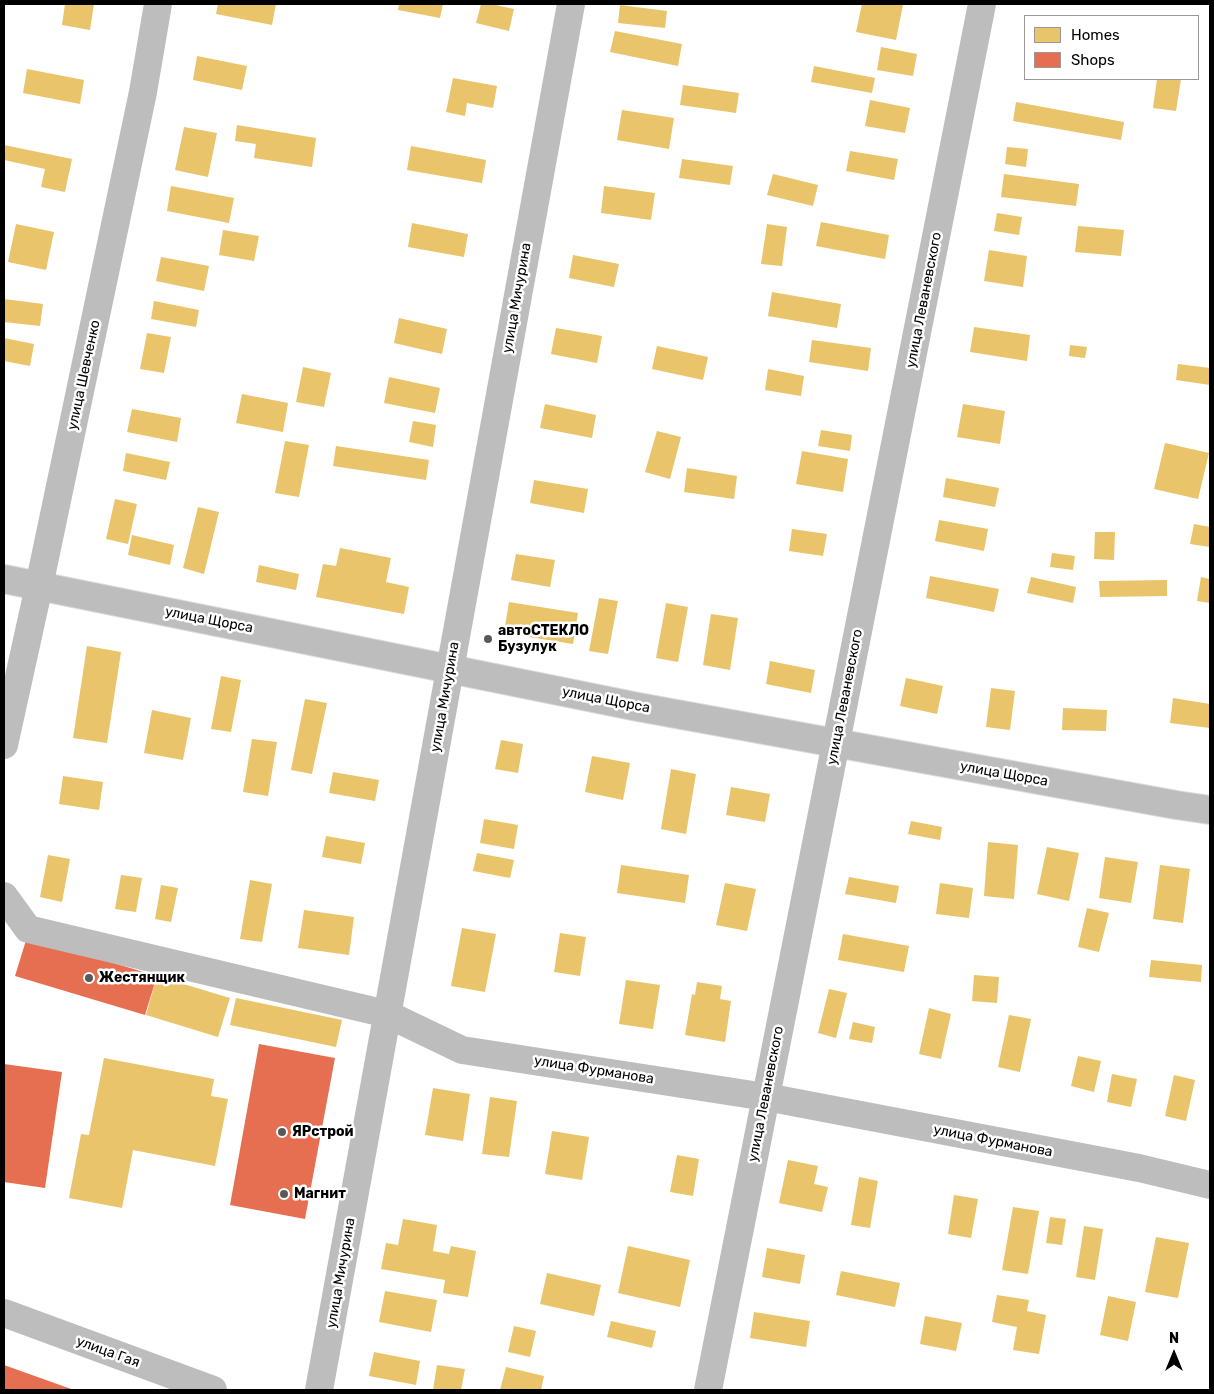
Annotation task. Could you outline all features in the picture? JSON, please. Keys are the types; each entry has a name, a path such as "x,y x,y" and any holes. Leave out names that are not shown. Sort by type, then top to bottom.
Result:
{"street":[{"name":"улица Шевченко","path":"4,745 40,586 143,92 158,4"},
{"name":"улица Мичурина","path":"320,1390 571,4"},
{"name":"улица Леваневского","path":"708,1390 982,4"},
{"name":"улица Щорса","path":"4,579 638,707 1210,810"},
{"name":"улица Фурманова","path":"4,896 28,929 388,1014 462,1050 766,1097 1139,1168 1210,1185"},
{"name":"улица Гая","path":"4,1313 213,1390"}],"building: Homes":[{"path":"65,4 94,4 90,30 62,25"},
{"path":"218,4 276,4 272,25 216,14"},
{"path":"399,4 443,4 440,18 398,10"},
{"path":"481,4 514,9 509,31 476,23"},
{"path":"862,4 903,5 896,40 856,32"},
{"path":"620,5 667,11 665,28 618,23"},
{"path":"615,31 682,44 678,66 610,52"},
{"path":"881,47 917,54 913,76 877,70"},
{"path":"197,56 247,66 242,90 193,80"},
{"path":"814,66 875,78 872,93 811,82"},
{"path":"27,69 84,80 80,104 23,93"},
{"path":"453,78 497,86 493,108 467,103 465,116 446,112"},
{"path":"1157,80 1181,80 1176,111 1153,108"},
{"path":"683,85 739,93 736,113 680,105"},
{"path":"870,100 910,108 905,133 865,126"},
{"path":"1016,102 1124,122 1121,140 1013,121"},
{"path":"622,110 674,118 669,149 617,140"},
{"path":"237,125 316,138 312,167 254,158 256,144 235,141"},
{"path":"184,127 217,133 208,177 175,170"},
{"path":"4,145 72,159 65,192 41,187 45,169 4,160"},
{"path":"411,146 486,160 482,183 407,170"},
{"path":"1007,147 1028,149 1026,167 1005,164"},
{"path":"850,151 898,159 894,180 846,171"},
{"path":"682,159 733,166 730,185 679,178"},
{"path":"773,174 818,185 813,206 767,195"},
{"path":"1004,174 1079,184 1076,206 1001,197"},
{"path":"171,186 234,198 229,223 167,211"},
{"path":"604,186 655,193 651,220 601,213"},
{"path":"997,213 1022,217 1019,235 994,231"},
{"path":"821,222 889,235 885,259 816,246"},
{"path":"412,223 468,234 464,257 408,247"},
{"path":"16,224 54,232 46,270 8,262"},
{"path":"767,224 787,227 782,266 761,264"},
{"path":"1078,226 1124,230 1121,256 1075,252"},
{"path":"223,230 259,236 254,261 219,255"},
{"path":"989,250 1027,256 1023,287 984,281"},
{"path":"573,255 619,264 614,287 569,278"},
{"path":"161,257 209,266 204,291 156,281"},
{"path":"772,292 841,304 837,328 768,316"},
{"path":"4,299 43,304 40,326 4,322"},
{"path":"154,301 199,310 196,327 151,319"},
{"path":"399,318 447,329 442,354 394,343"},
{"path":"974,327 1030,335 1027,361 970,352"},
{"path":"556,328 602,336 597,363 551,354"},
{"path":"147,333 171,337 164,373 140,369"},
{"path":"4,338 34,344 30,366 4,361"},
{"path":"812,340 871,348 868,371 809,362"},
{"path":"1070,345 1087,347 1085,358 1069,356"},
{"path":"657,346 708,357 703,380 652,369"},
{"path":"1178,364 1210,368 1210,385 1176,380"},
{"path":"303,367 331,373 324,407 296,402"},
{"path":"768,369 804,376 801,396 765,390"},
{"path":"389,377 440,388 435,413 384,403"},
{"path":"242,394 288,403 283,432 236,423"},
{"path":"545,404 596,415 592,438 540,428"},
{"path":"963,404 1005,411 1000,444 957,437"},
{"path":"132,409 181,418 177,442 127,432"},
{"path":"413,421 436,425 433,447 409,442"},
{"path":"821,430 852,435 850,451 818,446"},
{"path":"657,431 681,437 670,479 645,472"},
{"path":"285,441 309,445 299,497 275,493"},
{"path":"1165,443 1209,453 1198,499 1154,489"},
{"path":"336,446 429,460 426,480 333,466"},
{"path":"802,451 848,459 843,492 796,484"},
{"path":"126,453 170,462 166,480 123,471"},
{"path":"687,468 737,476 734,499 684,492"},
{"path":"946,478 999,488 995,507 943,497"},
{"path":"534,480 588,489 584,513 530,503"},
{"path":"115,499 137,504 128,544 106,539"},
{"path":"198,507 219,512 204,574 183,568"},
{"path":"939,520 988,529 984,551 935,541"},
{"path":"1194,524 1210,527 1210,547 1190,544"},
{"path":"792,529 827,534 823,556 789,551"},
{"path":"1095,532 1115,532 1114,560 1094,559"},
{"path":"132,535 174,545 170,565 128,555"},
{"path":"340,548 391,558 386,582 409,587 404,614 316,597 323,564 336,566"},
{"path":"1052,553 1075,556 1073,570 1050,567"},
{"path":"516,554 555,560 550,587 511,580"},
{"path":"259,565 299,574 296,590 256,582"},
{"path":"930,576 999,589 994,612 926,598"},
{"path":"1031,577 1076,587 1073,603 1027,593"},
{"path":"1201,577 1210,579 1210,603 1197,601"},
{"path":"1167,580 1167,596 1100,597 1099,581"},
{"path":"599,598 618,601 608,654 589,651"},
{"path":"509,602 578,613 573,644 504,633"},
{"path":"666,603 688,607 678,662 656,658"},
{"path":"711,614 738,618 730,670 703,665"},
{"path":"87,646 121,652 107,743 73,738"},
{"path":"770,661 815,670 811,693 766,684"},
{"path":"221,676 241,680 231,732 211,729"},
{"path":"906,678 943,686 937,714 900,706"},
{"path":"991,688 1015,691 1010,730 986,727"},
{"path":"1173,698 1210,704 1210,728 1170,723"},
{"path":"305,699 327,703 312,774 291,770"},
{"path":"1063,708 1107,710 1106,731 1062,730"},
{"path":"152,710 191,718 183,760 144,753"},
{"path":"252,739 277,742 268,796 243,792"},
{"path":"501,740 523,744 518,773 495,769"},
{"path":"592,756 630,763 623,800 585,792"},
{"path":"671,769 696,774 686,834 661,829"},
{"path":"333,772 379,780 375,801 329,793"},
{"path":"63,776 103,782 99,810 59,804"},
{"path":"731,787 770,794 765,822 726,815"},
{"path":"484,819 518,825 514,849 480,843"},
{"path":"911,821 942,827 940,840 908,834"},
{"path":"326,836 365,843 361,864 322,857"},
{"path":"988,842 1018,845 1014,899 984,896"},
{"path":"1047,847 1079,853 1069,901 1037,894"},
{"path":"477,853 514,860 510,878 473,871"},
{"path":"48,855 70,859 62,902 40,897"},
{"path":"1105,857 1138,862 1131,903 1099,898"},
{"path":"621,865 689,875 685,903 617,893"},
{"path":"1160,865 1190,869 1183,923 1153,919"},
{"path":"121,875 142,878 136,912 115,909"},
{"path":"849,877 899,886 896,903 845,894"},
{"path":"250,880 272,884 262,942 240,939"},
{"path":"725,883 756,889 747,931 716,925"},
{"path":"940,883 973,888 969,918 936,914"},
{"path":"161,885 178,888 171,922 155,919"},
{"path":"1087,908 1109,913 1099,952 1078,947"},
{"path":"304,910 354,917 349,955 298,948"},
{"path":"462,928 496,934 485,992 451,986"},
{"path":"560,933 586,937 580,976 554,972"},
{"path":"843,934 909,946 904,972 838,960"},
{"path":"1151,960 1202,965 1201,982 1149,977"},
{"path":"974,975 999,977 997,1003 972,1001"},
{"path":"157,976 230,998 218,1037 146,1015"},
{"path":"626,980 660,985 653,1029 619,1024"},
{"path":"697,982 722,986 720,999 731,1001 725,1042 685,1035 692,994 695,995"},
{"path":"829,989 847,993 836,1038 818,1033"},
{"path":"236,998 342,1020 336,1047 230,1025"},
{"path":"929,1008 951,1014 941,1059 919,1054"},
{"path":"1009,1015 1031,1019 1020,1072 998,1067"},
{"path":"853,1022 875,1027 872,1043 849,1039"},
{"path":"1078,1056 1101,1061 1094,1092 1071,1086"},
{"path":"104,1058 214,1079 211,1096 228,1099 215,1166 133,1150 122,1208 69,1198 81,1134 89,1135"},
{"path":"1112,1074 1137,1079 1131,1107 1107,1102"},
{"path":"1174,1075 1195,1080 1186,1121 1165,1116"},
{"path":"433,1088 470,1094 463,1141 425,1135"},
{"path":"490,1097 517,1101 509,1157 482,1154"},
{"path":"552,1131 589,1137 582,1180 545,1174"},
{"path":"677,1155 699,1159 693,1196 670,1192"},
{"path":"788,1160 818,1166 814,1184 828,1187 822,1212 779,1203"},
{"path":"859,1177 878,1181 870,1228 851,1225"},
{"path":"954,1195 978,1199 971,1238 948,1234"},
{"path":"1013,1207 1039,1211 1028,1274 1002,1270"},
{"path":"1050,1217 1066,1219 1062,1245 1046,1243"},
{"path":"403,1219 437,1225 433,1251 449,1254 451,1246 476,1251 468,1297 443,1293 445,1280 381,1269 386,1243 398,1245"},
{"path":"1084,1226 1103,1229 1095,1280 1076,1277"},
{"path":"1156,1237 1189,1243 1178,1298 1145,1292"},
{"path":"628,1246 690,1260 680,1307 618,1293"},
{"path":"767,1248 805,1255 800,1284 762,1277"},
{"path":"841,1271 900,1283 895,1307 836,1295"},
{"path":"547,1273 601,1285 594,1316 540,1304"},
{"path":"385,1291 437,1300 431,1332 379,1322"},
{"path":"997,1295 1029,1300 1027,1311 1046,1315 1039,1354 1013,1350 1017,1327 992,1322"},
{"path":"1108,1296 1136,1302 1128,1341 1100,1335"},
{"path":"754,1312 810,1321 806,1347 750,1338"},
{"path":"925,1316 962,1323 956,1351 920,1344"},
{"path":"611,1321 656,1331 652,1348 607,1337"},
{"path":"514,1326 536,1331 530,1357 508,1352"},
{"path":"374,1352 420,1361 416,1385 369,1376"},
{"path":"437,1365 465,1369 461,1390 433,1390"},
{"path":"506,1367 544,1376 541,1390 500,1390"}],"building: Shops":[{"path":"27,937 157,976 145,1015 15,976"},
{"name":"ЯРстрой","path":"259,1044 335,1058 305,1219 230,1205"},
{"path":"4,1064 62,1072 45,1188 4,1182"},
{"path":"4,1365 74,1390 4,1390"}],"place":[{"name":"автоСТЕКЛО Бузулук","path":"488,639"},
{"name":"Жестянщик","path":"89,978"},
{"name":"ЯРстрой","path":"282,1132"},
{"name":"Магнит","path":"284,1194"}]}
